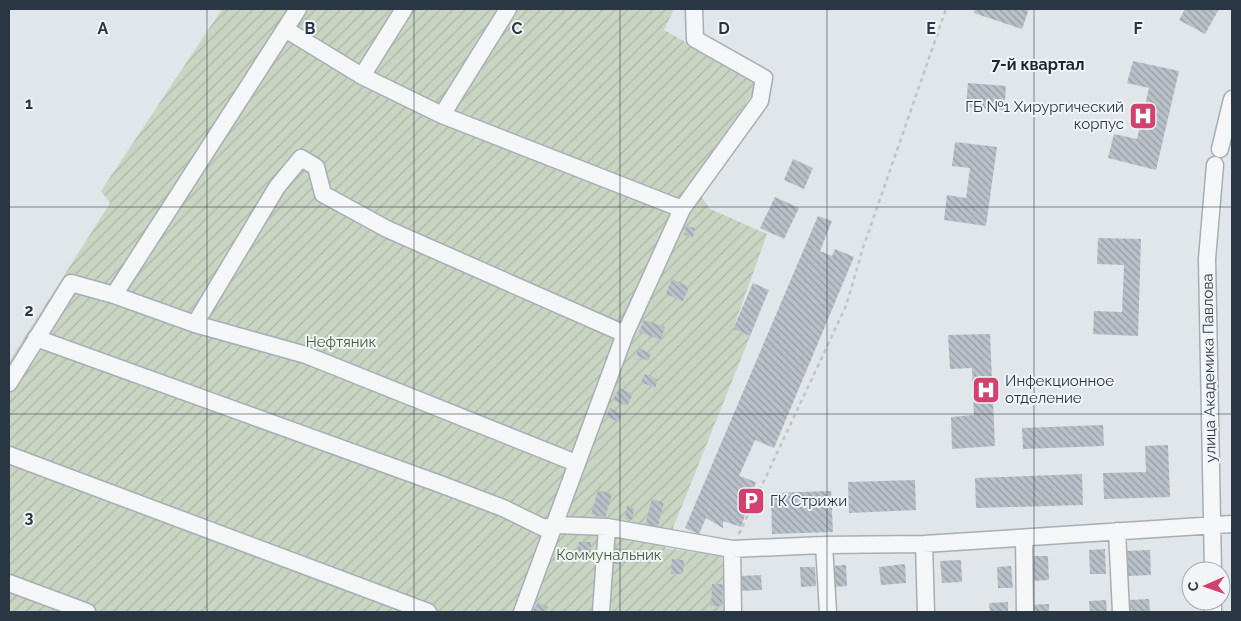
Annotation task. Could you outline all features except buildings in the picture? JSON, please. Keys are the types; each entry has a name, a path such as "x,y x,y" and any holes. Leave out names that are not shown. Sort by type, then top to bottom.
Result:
{"street":[{"path":"114,295 298,9"},
{"path":"362,76 404,9"},
{"path":"442,115 508,9"},
{"path":"522,612 556,525 576,463 625,334 682,209 760,101 764,78 695,39 694,9"},
{"path":"285,29 362,76 442,115 682,209"},
{"path":"1220,148 1232,99"},
{"path":"195,324 277,186 301,158 316,167 322,194 386,229 625,334"},
{"name":"улица Академика Павлова","path":"1213,561 1207,259 1215,164"},
{"path":"9,383 71,284 114,295 195,324 306,354 576,463"},
{"path":"36,338 503,508 544,528 556,525 607,527 732,549 824,545 924,544 1232,524"},
{"path":"9,455 428,612"},
{"path":"601,612 607,527"},
{"path":"1117,531 1120,612"},
{"path":"1024,538 1025,612"},
{"path":"924,544 926,612"},
{"path":"824,545 828,612"},
{"path":"732,549 733,612"},
{"path":"9,583 87,612"}],"path":[{"path":"732,549 846,306 863,248 946,9"}],"green space":[{"name":"Нефтяник","path":"222,9 674,9 664,30 759,83 693,186 710,209 767,234 733,329 750,336 665,548 722,556 726,612 9,612 9,362 110,203 101,191"}],"place":[{"name":"ГБ №1 Хирургический корпус","path":"1143,116"},
{"name":"Инфекционное отделение","path":"986,390"},
{"name":"ГК Стрижи","path":"751,501"}],"district":[{"name":"7-й квартал","path":"1038,64"}],"park label":[{"name":"Коммунальник","path":"609,555"}]}
